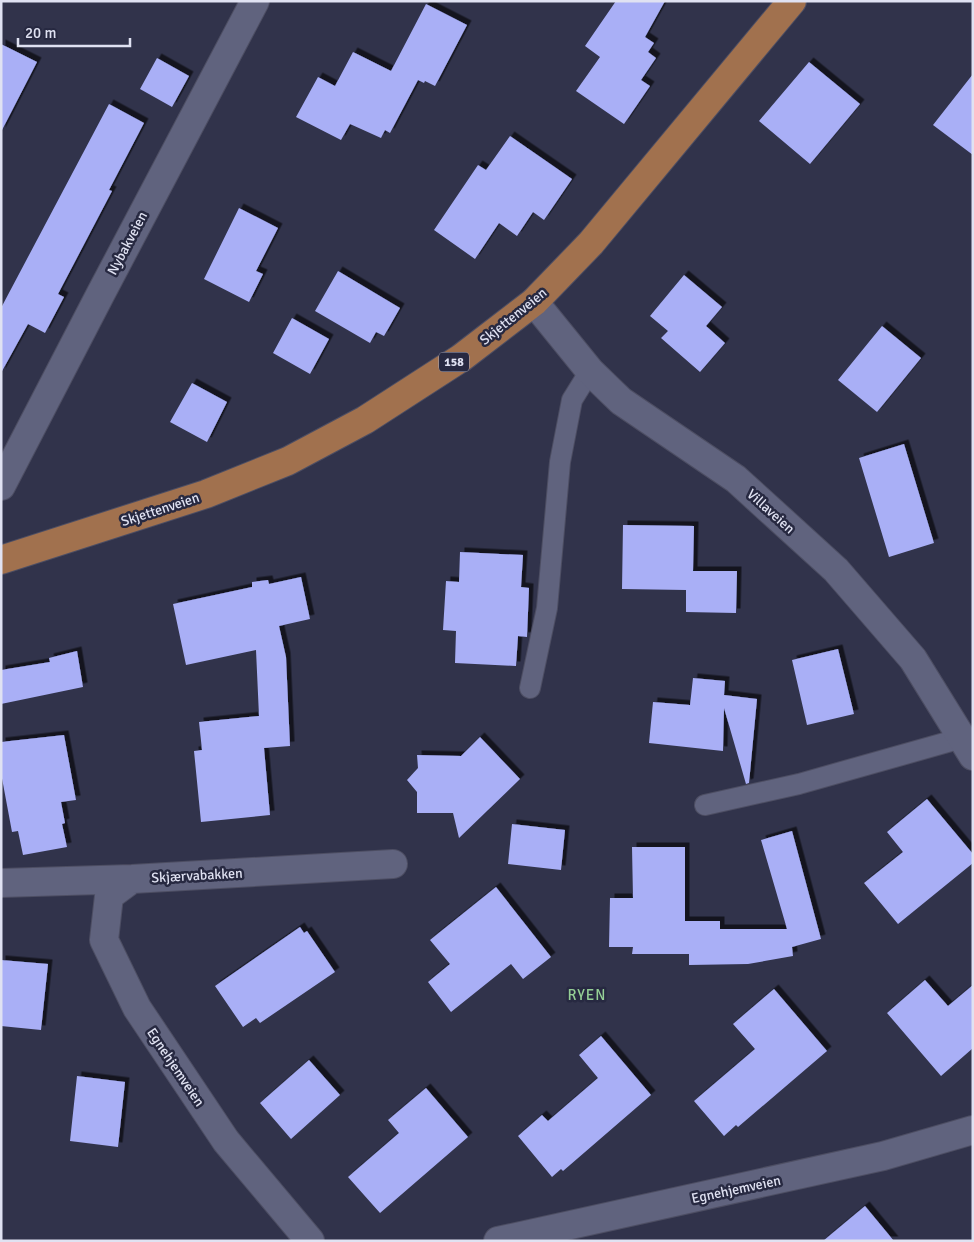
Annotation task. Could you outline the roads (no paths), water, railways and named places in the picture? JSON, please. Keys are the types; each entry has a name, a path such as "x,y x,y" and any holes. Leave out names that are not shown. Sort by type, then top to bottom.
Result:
{"main road":[{"name":"Skjettenveien","path":"1,560 206,494 288,461 365,420 461,358 534,302 591,243 792,1"}],"street":[{"name":"Nybakveien","path":"1,486 104,286 255,1"},
{"name":"Villaveien","path":"534,302 590,372 621,401 736,479 836,570 913,659 969,743"},
{"name":"Skjærvabakken","path":"1,883 132,879 393,864"},
{"name":"Egnehjemveien","path":"132,879 109,896 104,940 137,1008 226,1141 310,1241"},
{"name":"Egnehjemveien","path":"498,1241 883,1156 973,1130"}],"lane":[{"path":"530,688 547,608 560,462 570,409 572,400 590,372"},
{"path":"705,805 969,743"}],"district":[{"name":"RYEN","path":"587,995"}]}
